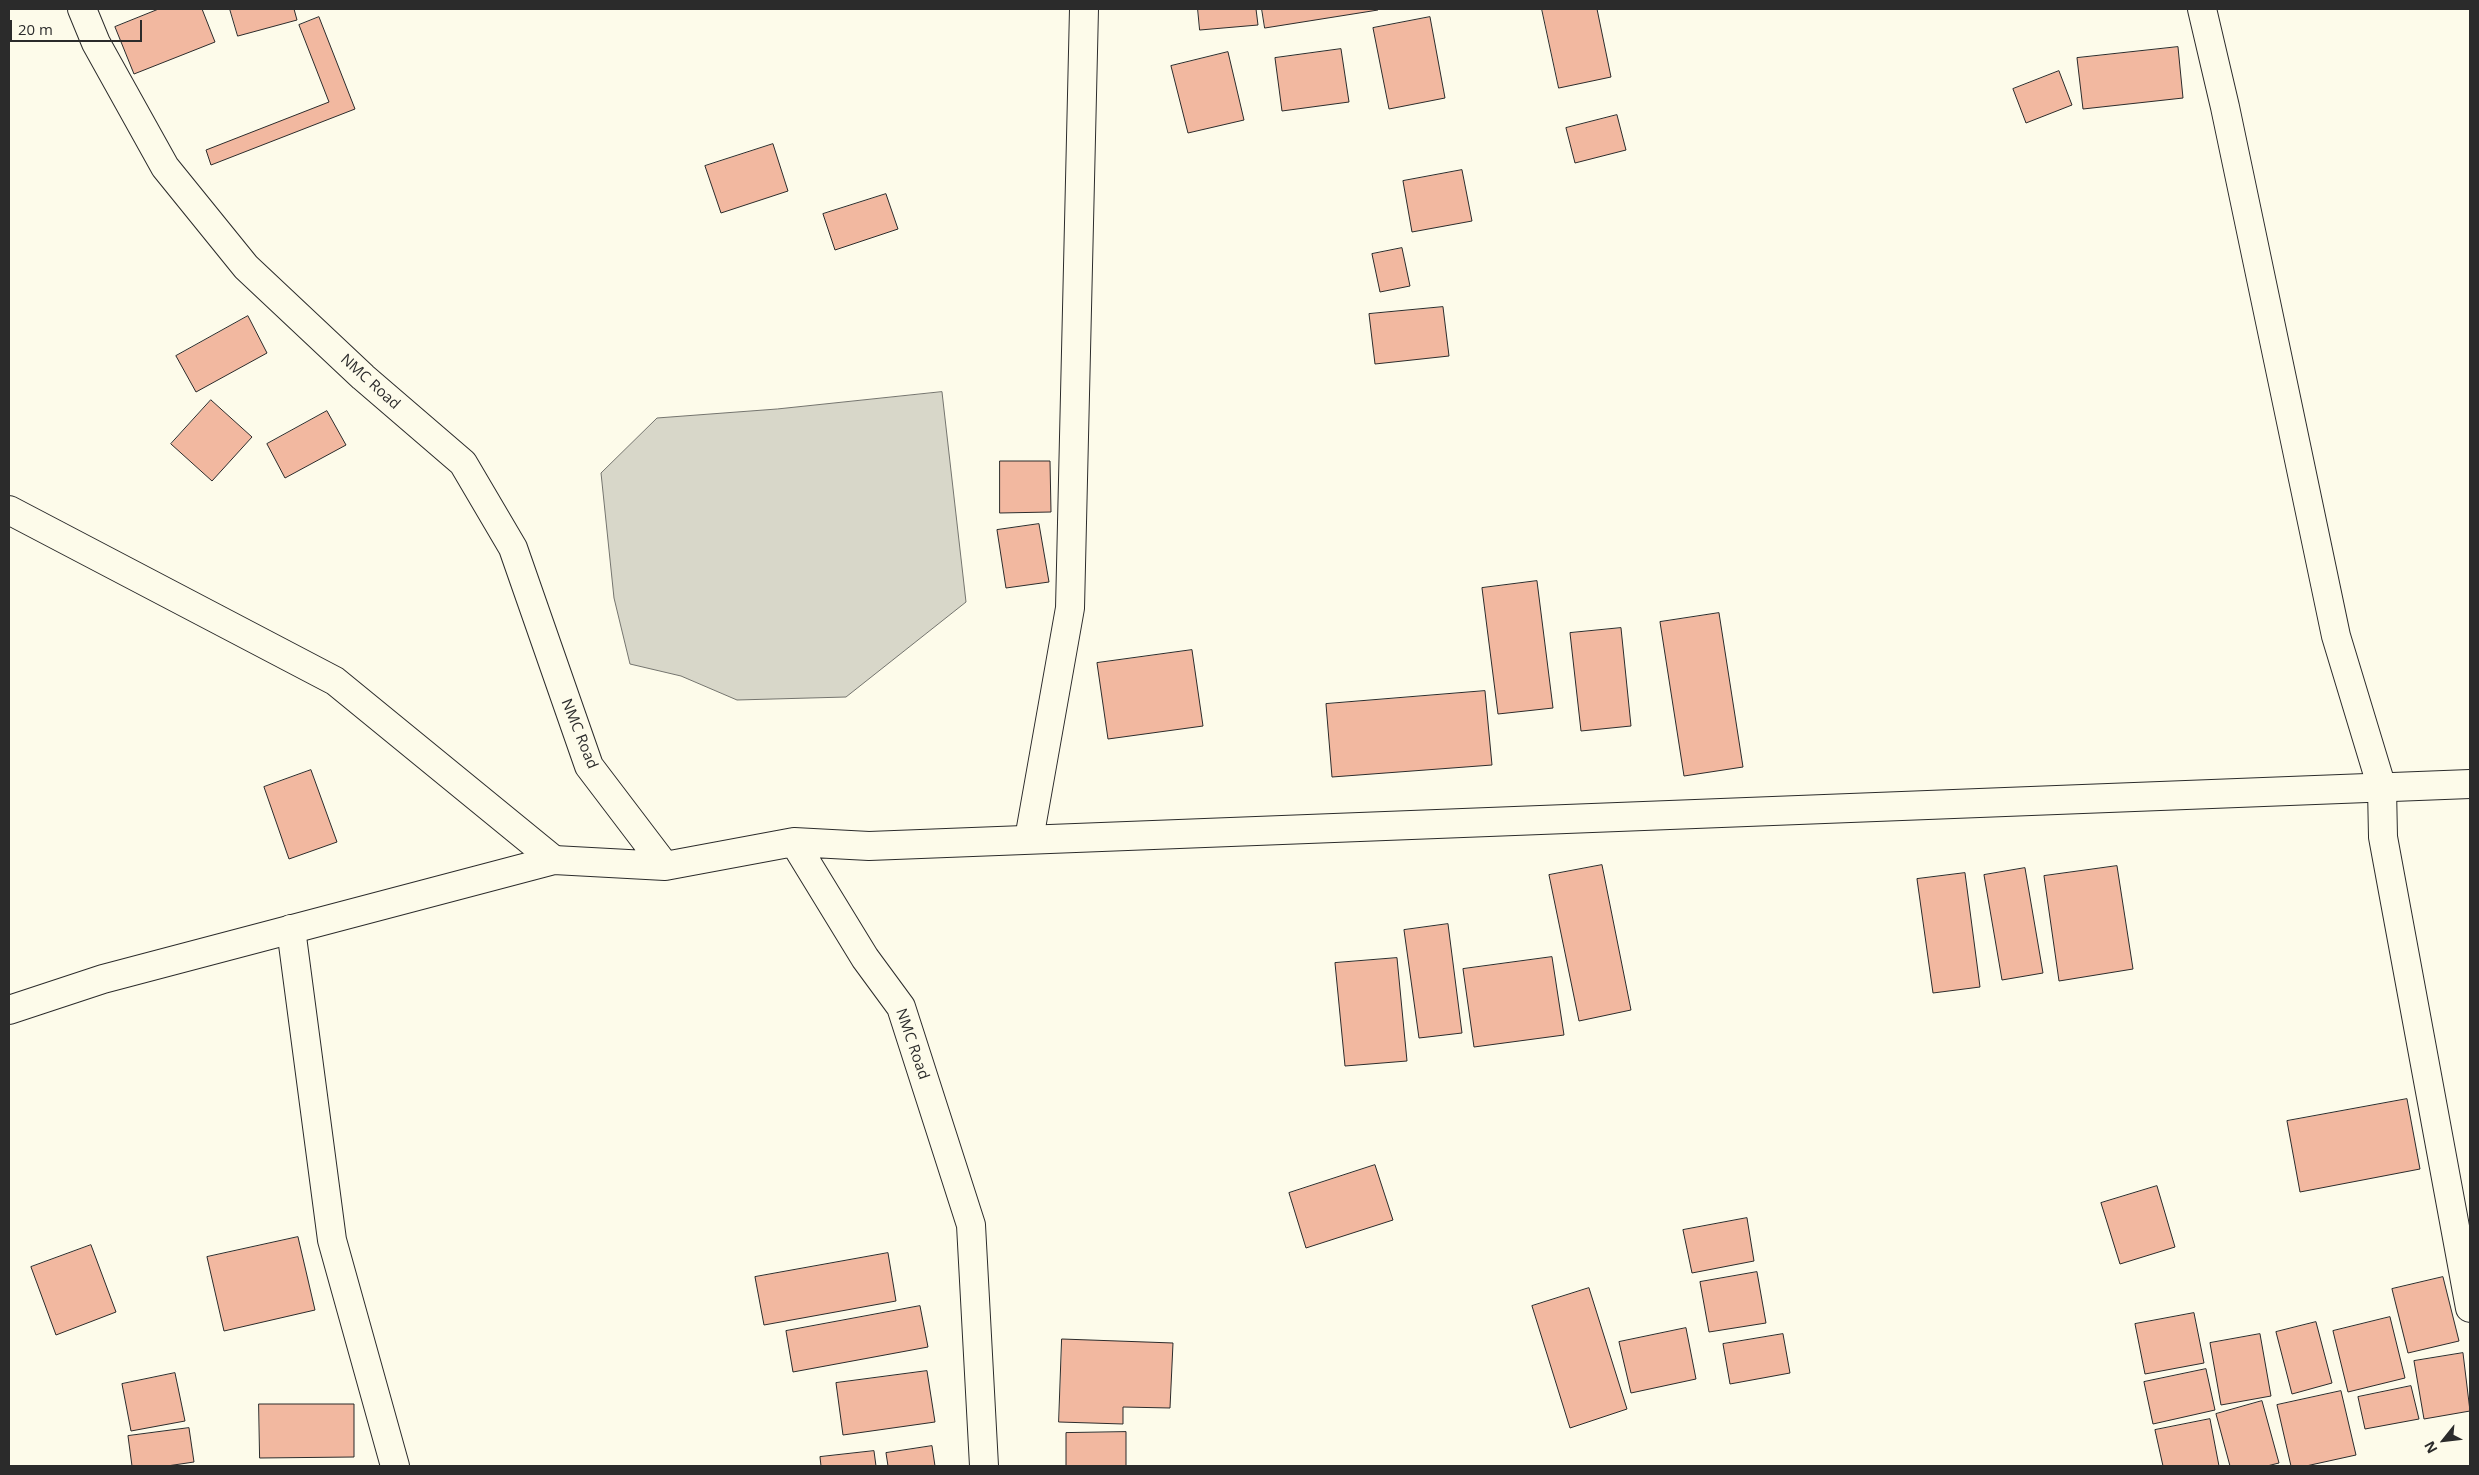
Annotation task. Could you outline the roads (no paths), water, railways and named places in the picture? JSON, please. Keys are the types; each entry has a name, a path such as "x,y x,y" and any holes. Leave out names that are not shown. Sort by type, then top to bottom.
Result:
{"street":[{"name":"NMC Road","path":"82,9 96,43 165,167 246,267 364,377 463,463 513,548 589,766 664,866"},
{"path":"1030,838 1070,608 1084,9"},
{"path":"2202,9 2225,107 2336,636 2382,788 2383,837 2470,1308"},
{"path":"9,510 335,681 554,860"},
{"path":"9,1010 103,978 554,860 664,866 794,842 869,846 1030,838 2470,784"},
{"name":"NMC Road","path":"794,842 865,958 901,1007 971,1225 984,1466"},
{"path":"291,929 332,1240 395,1466"}]}
